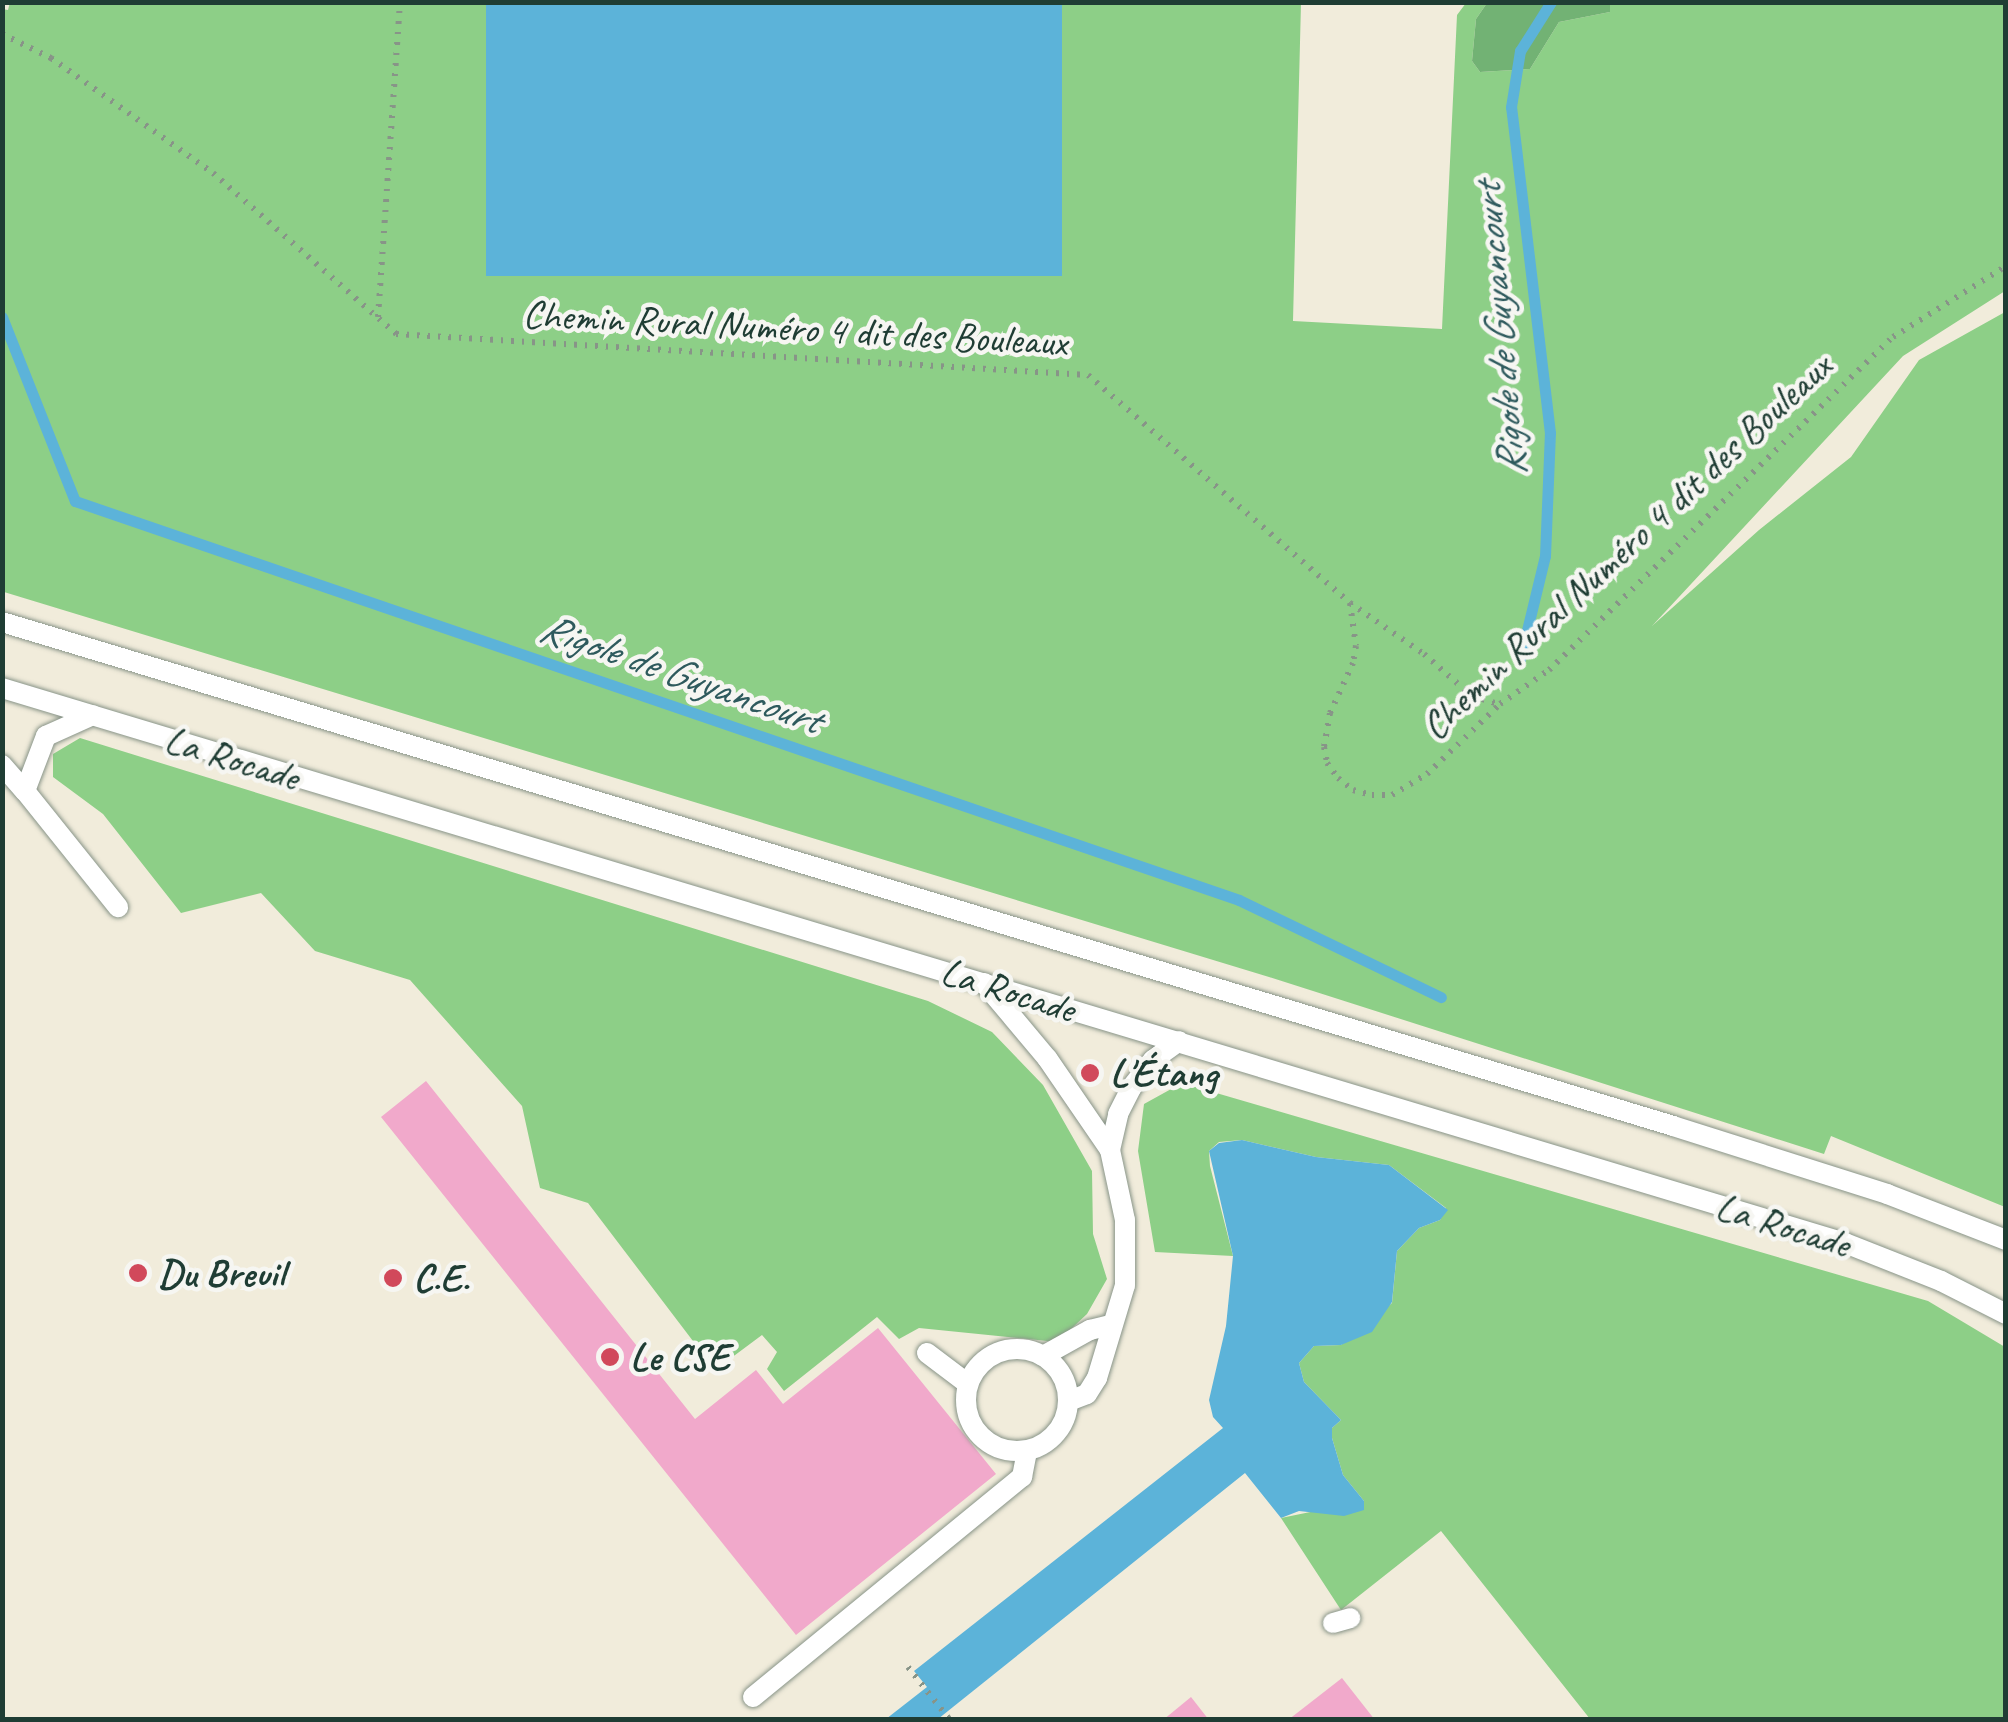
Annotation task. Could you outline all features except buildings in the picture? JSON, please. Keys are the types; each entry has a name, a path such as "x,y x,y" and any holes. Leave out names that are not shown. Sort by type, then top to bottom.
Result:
{"lane":[{"name":"La Rocade","path":"2,622 1673,1126 1887,1194 2006,1240"},
{"name":"La Rocade","path":"2,688 1845,1243 1941,1282 2006,1314"},
{"path":"25,791 46,736 93,716"},
{"path":"2,765 118,907"},
{"path":"982,981 1047,1058 1110,1150 1125,1220 1127,1265 1120,1306 1110,1326 1110,1344 1087,1394 1069,1400"},
{"path":"1110,1150 1118,1114 1130,1088 1153,1060 1179,1041"},
{"path":"1043,1356 1090,1330 1110,1326"},
{"path":"1020,1348 1043,1356 1066,1383 1066,1418 1056,1434 1027,1451 995,1447 980,1437 968,1412 968,1384 979,1365 994,1354 1020,1348"},
{"path":"927,1353 968,1384"},
{"path":"753,1696 1022,1477 1027,1451"}],"path":[{"path":"378,318 400,2"},
{"name":"Chemin Rural Numéro 4 dit des Bouleaux","path":"2,34 51,58 213,173 396,334 1088,375 1350,603 1356,646 1353,663 1330,713 1324,747 1328,764 1353,790 1392,795 1410,787 1500,704 1549,670 1893,337 2006,266"},
{"path":"1350,603 1424,654 1472,696 1500,704"},
{"path":"908,1667 950,1720"}],"green space":[{"path":"10,2 1301,3 1293,321 1442,329 1457,15 1466,3 1487,3 1476,19 1472,61 1480,72 1530,69 1559,22 1610,12 1610,3 2005,3 2005,291 1903,356 1652,626 1759,530 1851,457 1919,360 2005,312 2005,1207 1831,1136 1824,1154 1269,977 4,592 2,9 8,10"},
{"path":"1487,3 1610,3 1610,12 1559,22 1530,69 1480,72 1472,61 1476,19"},
{"path":"80,738 928,1001 992,1032 1043,1085 1092,1171 1093,1234 1107,1279 1087,1314 1057,1342 919,1328 899,1339 877,1317 784,1391 767,1369 777,1352 762,1335 715,1370 588,1203 540,1188 522,1106 410,980 315,951 261,893 181,913 103,814 53,777 53,754"},
{"path":"1182,1083 1928,1301 2005,1347 2005,1719 1590,1719 1441,1531 1341,1610 1281,1518 1364,1501 1343,1475 1332,1438 1332,1428 1341,1420 1304,1382 1299,1363 1314,1346 1341,1345 1392,1303 1397,1251 1419,1228 1440,1220 1446,1208 1389,1165 1316,1157 1242,1140 1219,1142 1209,1151 1210,1166 1233,1256 1155,1252 1138,1151 1144,1104"}],"water":[{"path":"486,3 1062,3 1062,276 486,276"},
{"path":"1242,1140 1316,1157 1389,1165 1448,1210 1440,1220 1419,1228 1397,1251 1392,1302 1372,1332 1341,1345 1314,1346 1299,1363 1304,1382 1341,1420 1332,1428 1332,1438 1343,1475 1364,1501 1364,1510 1344,1516 1299,1511 1281,1518 1245,1473 938,1719 886,1719 927,1687 914,1671 1223,1428 1213,1417 1209,1400 1226,1326 1233,1256 1209,1151 1219,1143"}],"waterway":[{"name":"Rigole de Guyancourt","path":"1520,659 1545,556 1550,433 1511,107 1520,51 1551,2"},
{"name":"Rigole de Guyancourt","path":"2,317 75,501 1239,900 1441,997"}],"place":[{"name":"L'Étang","path":"1090,1073"},
{"name":"Du Breuil","path":"138,1273"},
{"name":"C.E.","path":"393,1278"},
{"name":"Le CSE","path":"610,1357"}]}
